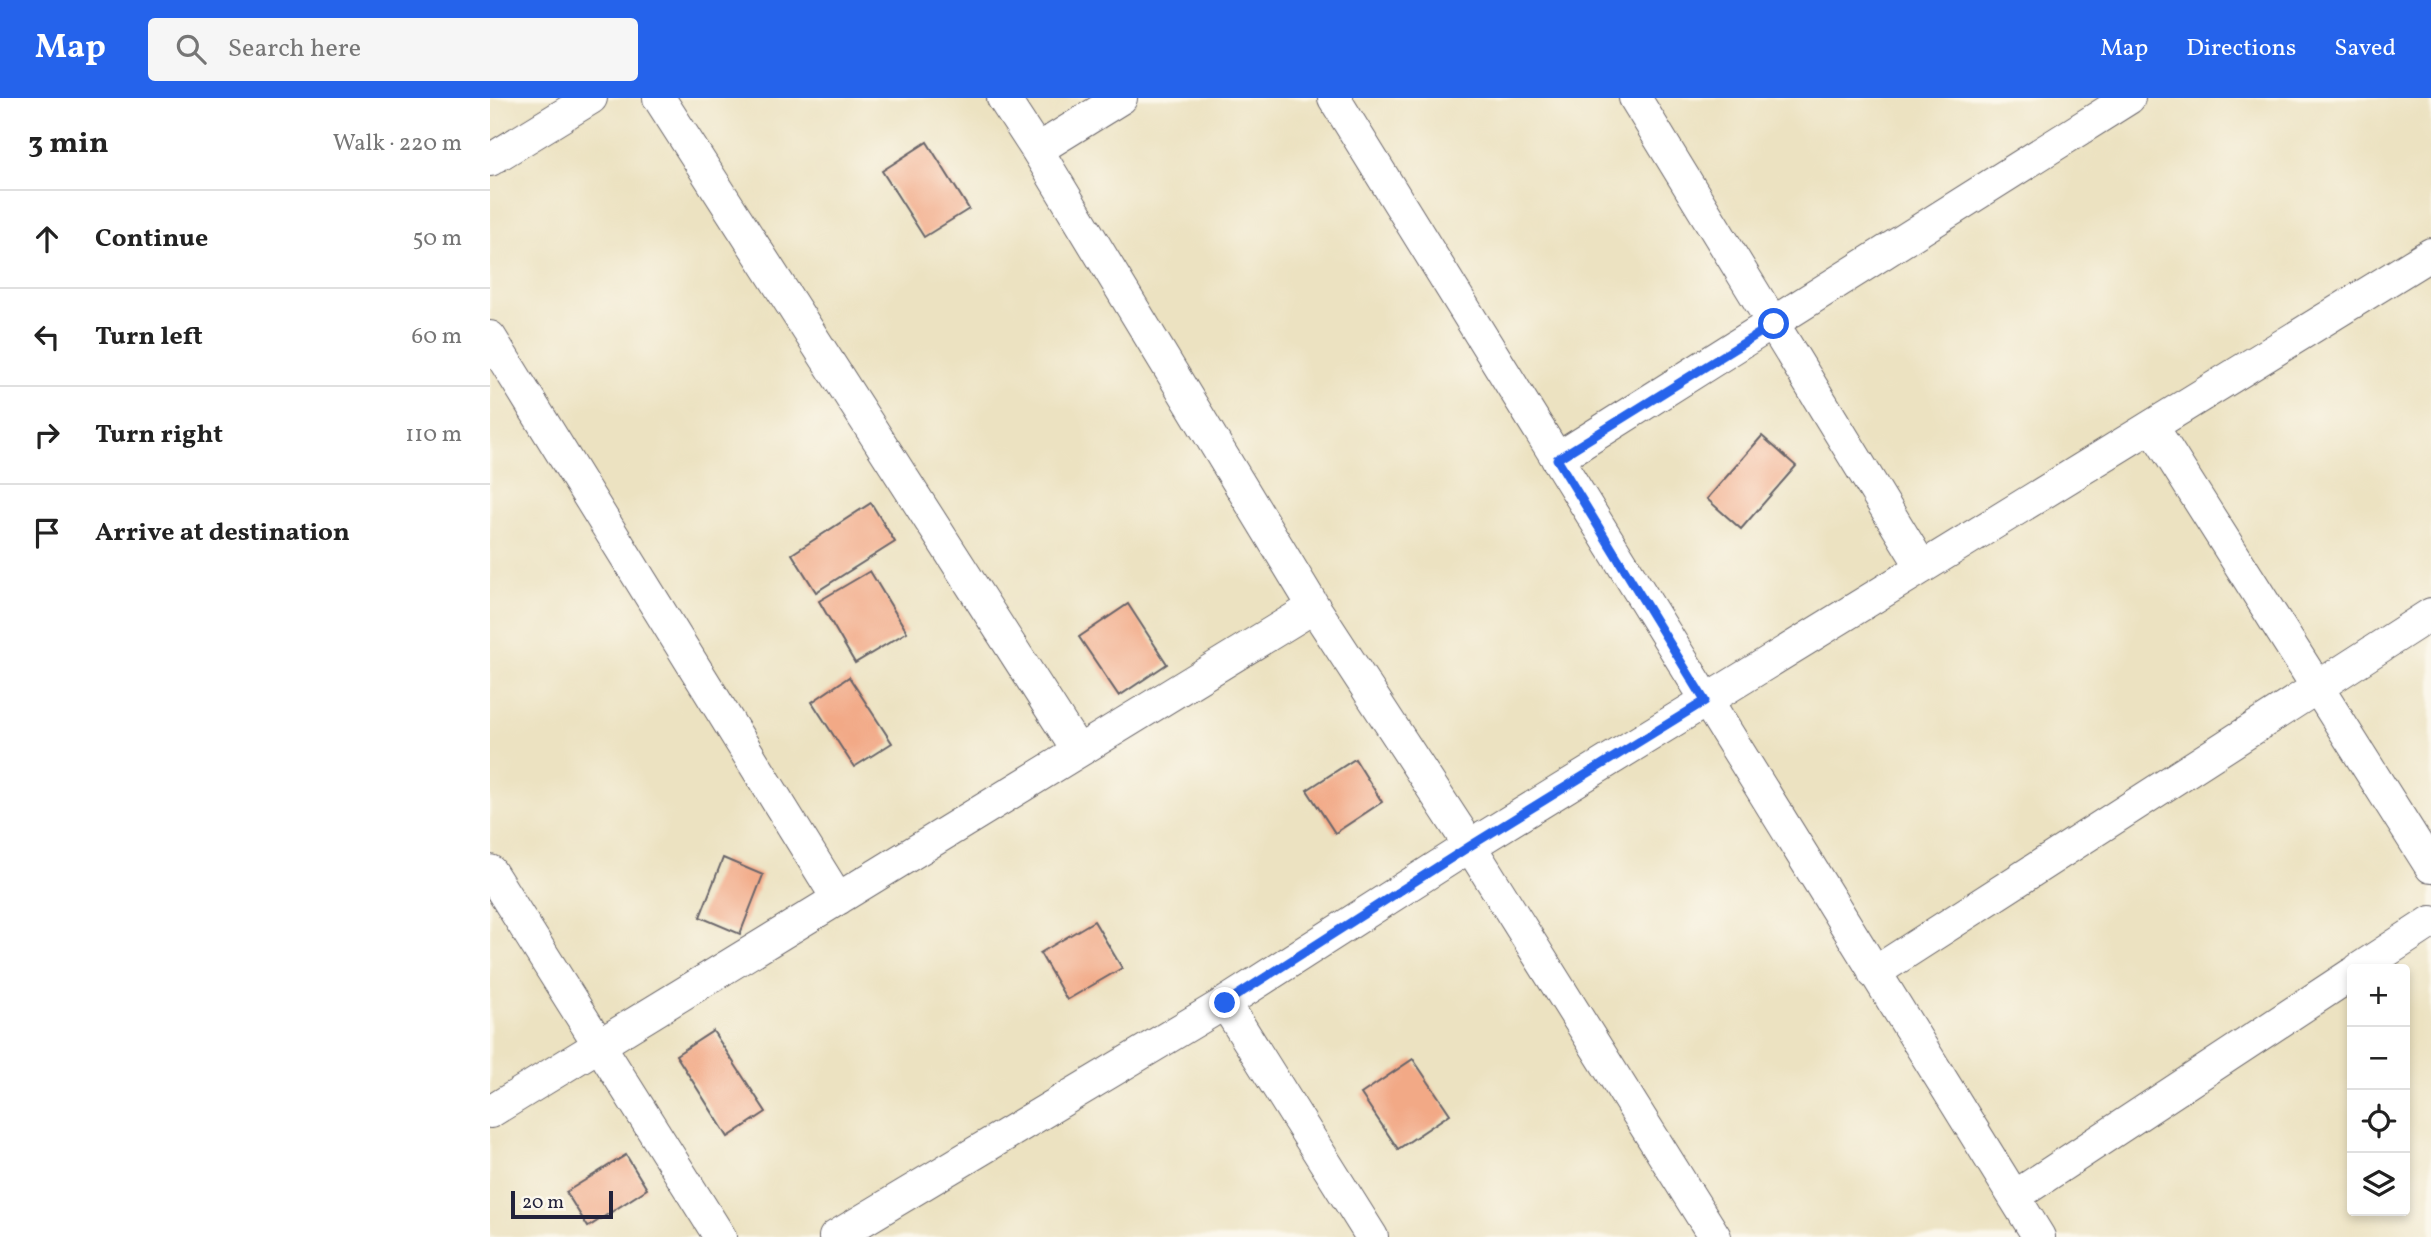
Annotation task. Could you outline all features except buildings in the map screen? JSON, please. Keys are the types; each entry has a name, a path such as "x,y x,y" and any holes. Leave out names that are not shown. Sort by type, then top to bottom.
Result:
{"street":[{"path":"490,160 591,98"},
{"path":"659,98 1078,751"},
{"path":"1003,98 1314,607 1470,846 1715,1237"},
{"path":"1037,150 1121,98"},
{"path":"1334,98 2039,1237"},
{"path":"1635,98 1922,567"},
{"path":"1557,459 2129,98"},
{"path":"835,1237 1225,1003 1470,846 2431,254"},
{"path":"490,337 838,900"},
{"path":"2152,426 2431,867"},
{"path":"490,1112 1314,607"},
{"path":"1874,972 2431,614"},
{"path":"490,871 720,1237"},
{"path":"2367,964 2431,922"},
{"path":"2014,1197 2347,977"},
{"path":"1225,1003 1371,1237"}],"route":[{"path":"1225,1003 1470,846 1705,701 1557,459 1774,324"}]}
